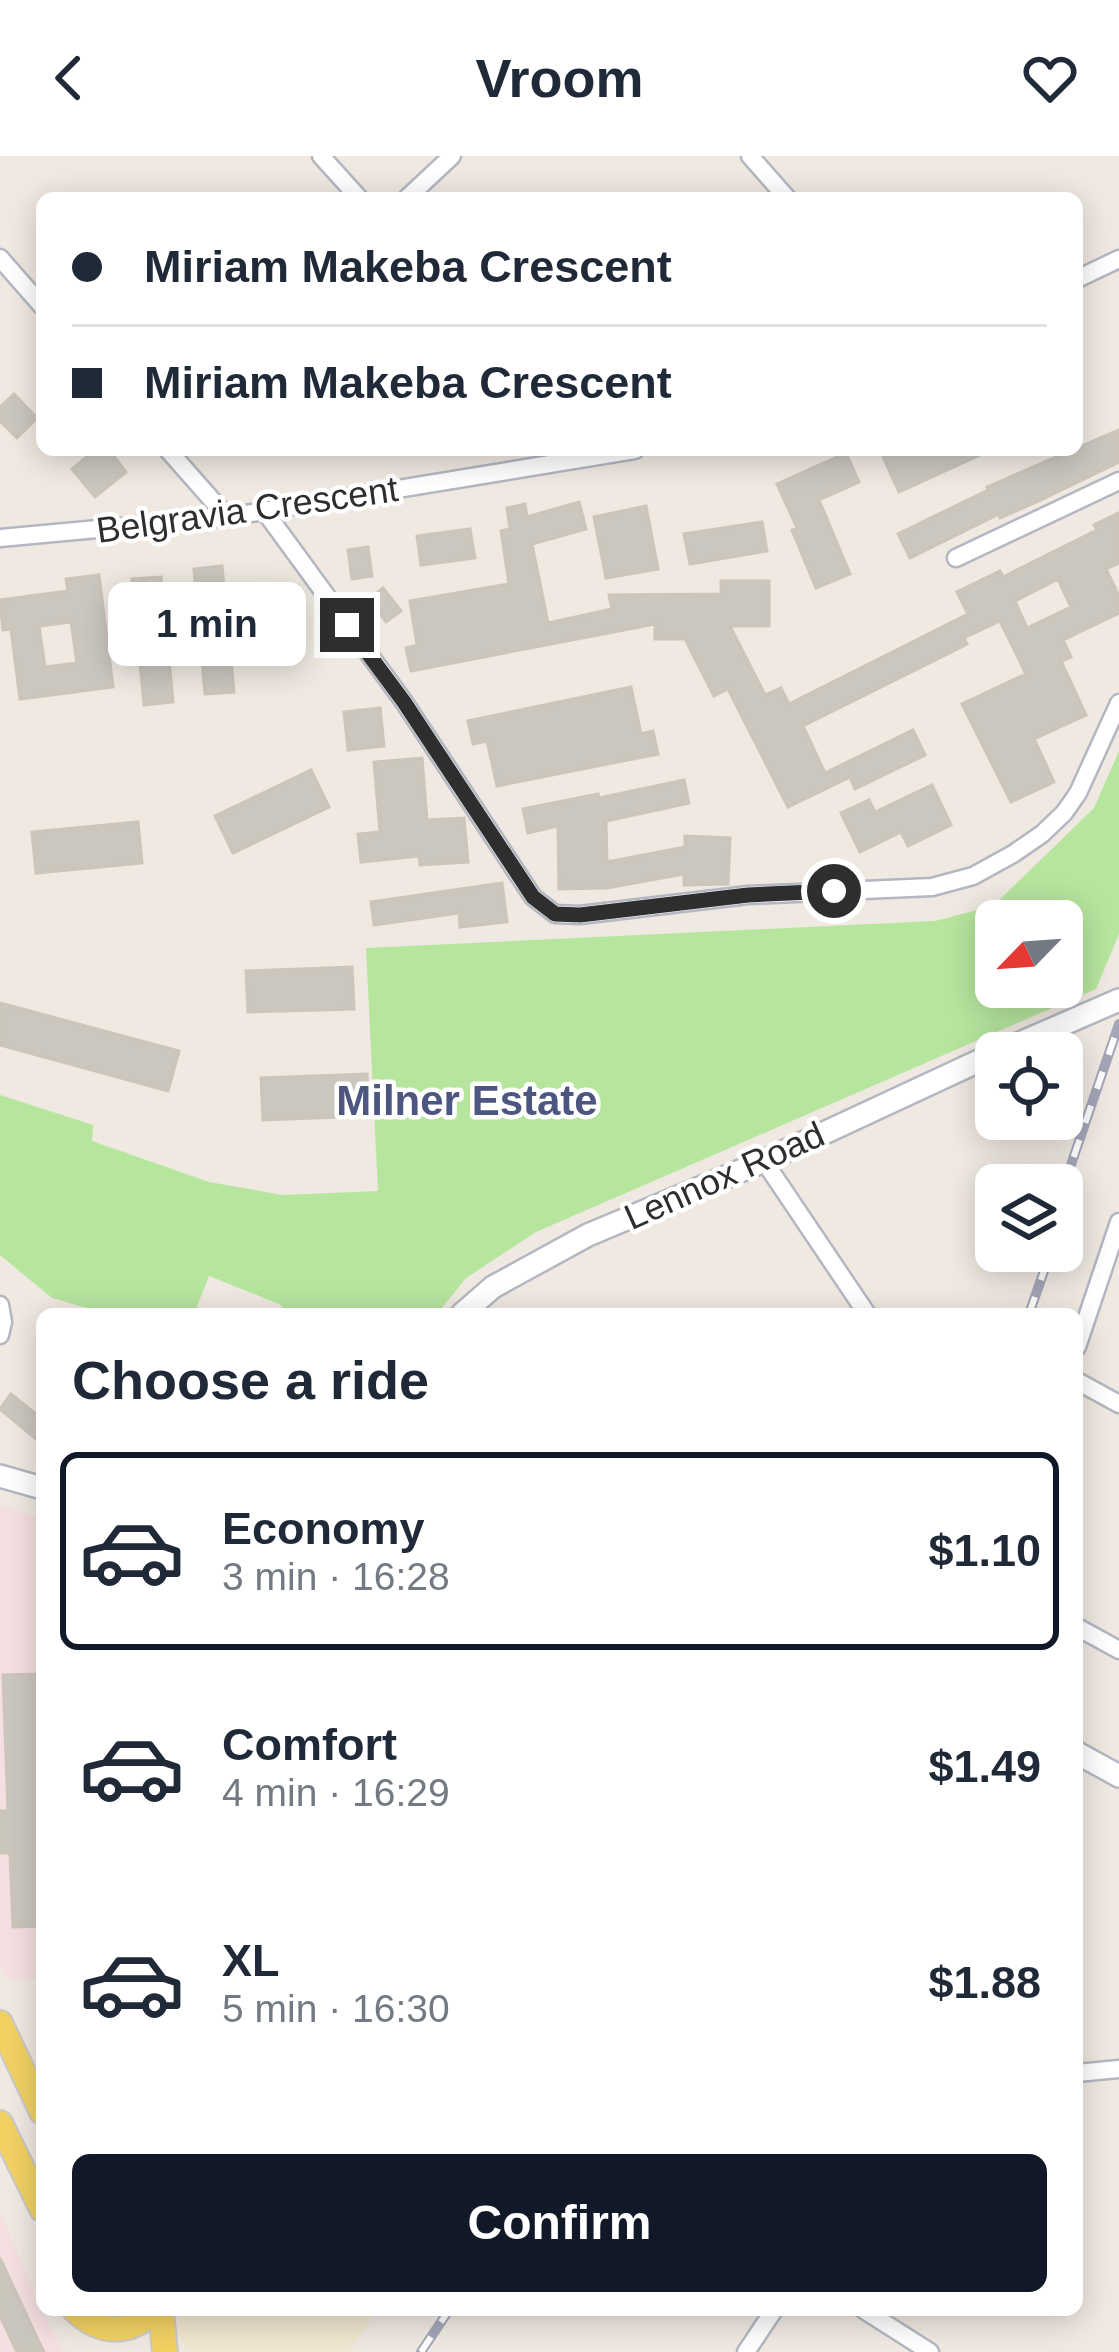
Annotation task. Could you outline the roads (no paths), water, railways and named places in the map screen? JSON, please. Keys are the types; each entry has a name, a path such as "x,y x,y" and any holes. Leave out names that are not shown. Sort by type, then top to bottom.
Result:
{"main road":[{"path":"0,2023 36,2099"},
{"path":"0,2122 36,2197"},
{"path":"82,2316 101,2328 129,2328 149,2316"},
{"path":"158,2316 165,2352"},
{"path":"101,2328 116,2352"}],"street":[{"path":"321,156 354,192"},
{"path":"413,192 452,156"},
{"path":"750,156 782,192"},
{"path":"0,258 36,299"},
{"path":"1083,277 1119,259"},
{"path":"174,456 227,517"},
{"name":"Belgravia Crescent","path":"0,538 227,517 576,456"},
{"path":"956,558 1119,481"},
{"path":"262,509 404,702 533,897 555,914 748,895 932,887 973,876 1042,834 1064,813 1119,704"},
{"name":"Lennox Road","path":"1045,1032 1119,1000"},
{"name":"Lennox Road","path":"469,1308 493,1286 588,1234 764,1161 975,1063"},
{"path":"764,1161 863,1308"},
{"path":"1083,1329 1119,1222"},
{"path":"0,1305 0,1335"},
{"path":"1083,1384 1119,1404"},
{"path":"0,1476 36,1487"},
{"path":"1083,1630 1119,1650"},
{"path":"1083,1756 1119,1776"},
{"path":"1083,2072 1119,2069"},
{"path":"746,2352 770,2316"},
{"path":"873,2316 930,2352"}],"railway":[{"path":"1071,1164 1119,1024"},
{"path":"1031,1308 1044,1272"},
{"path":"421,2352 445,2316"}],"district":[{"name":"Milner Estate","path":"467,1100"}]}
